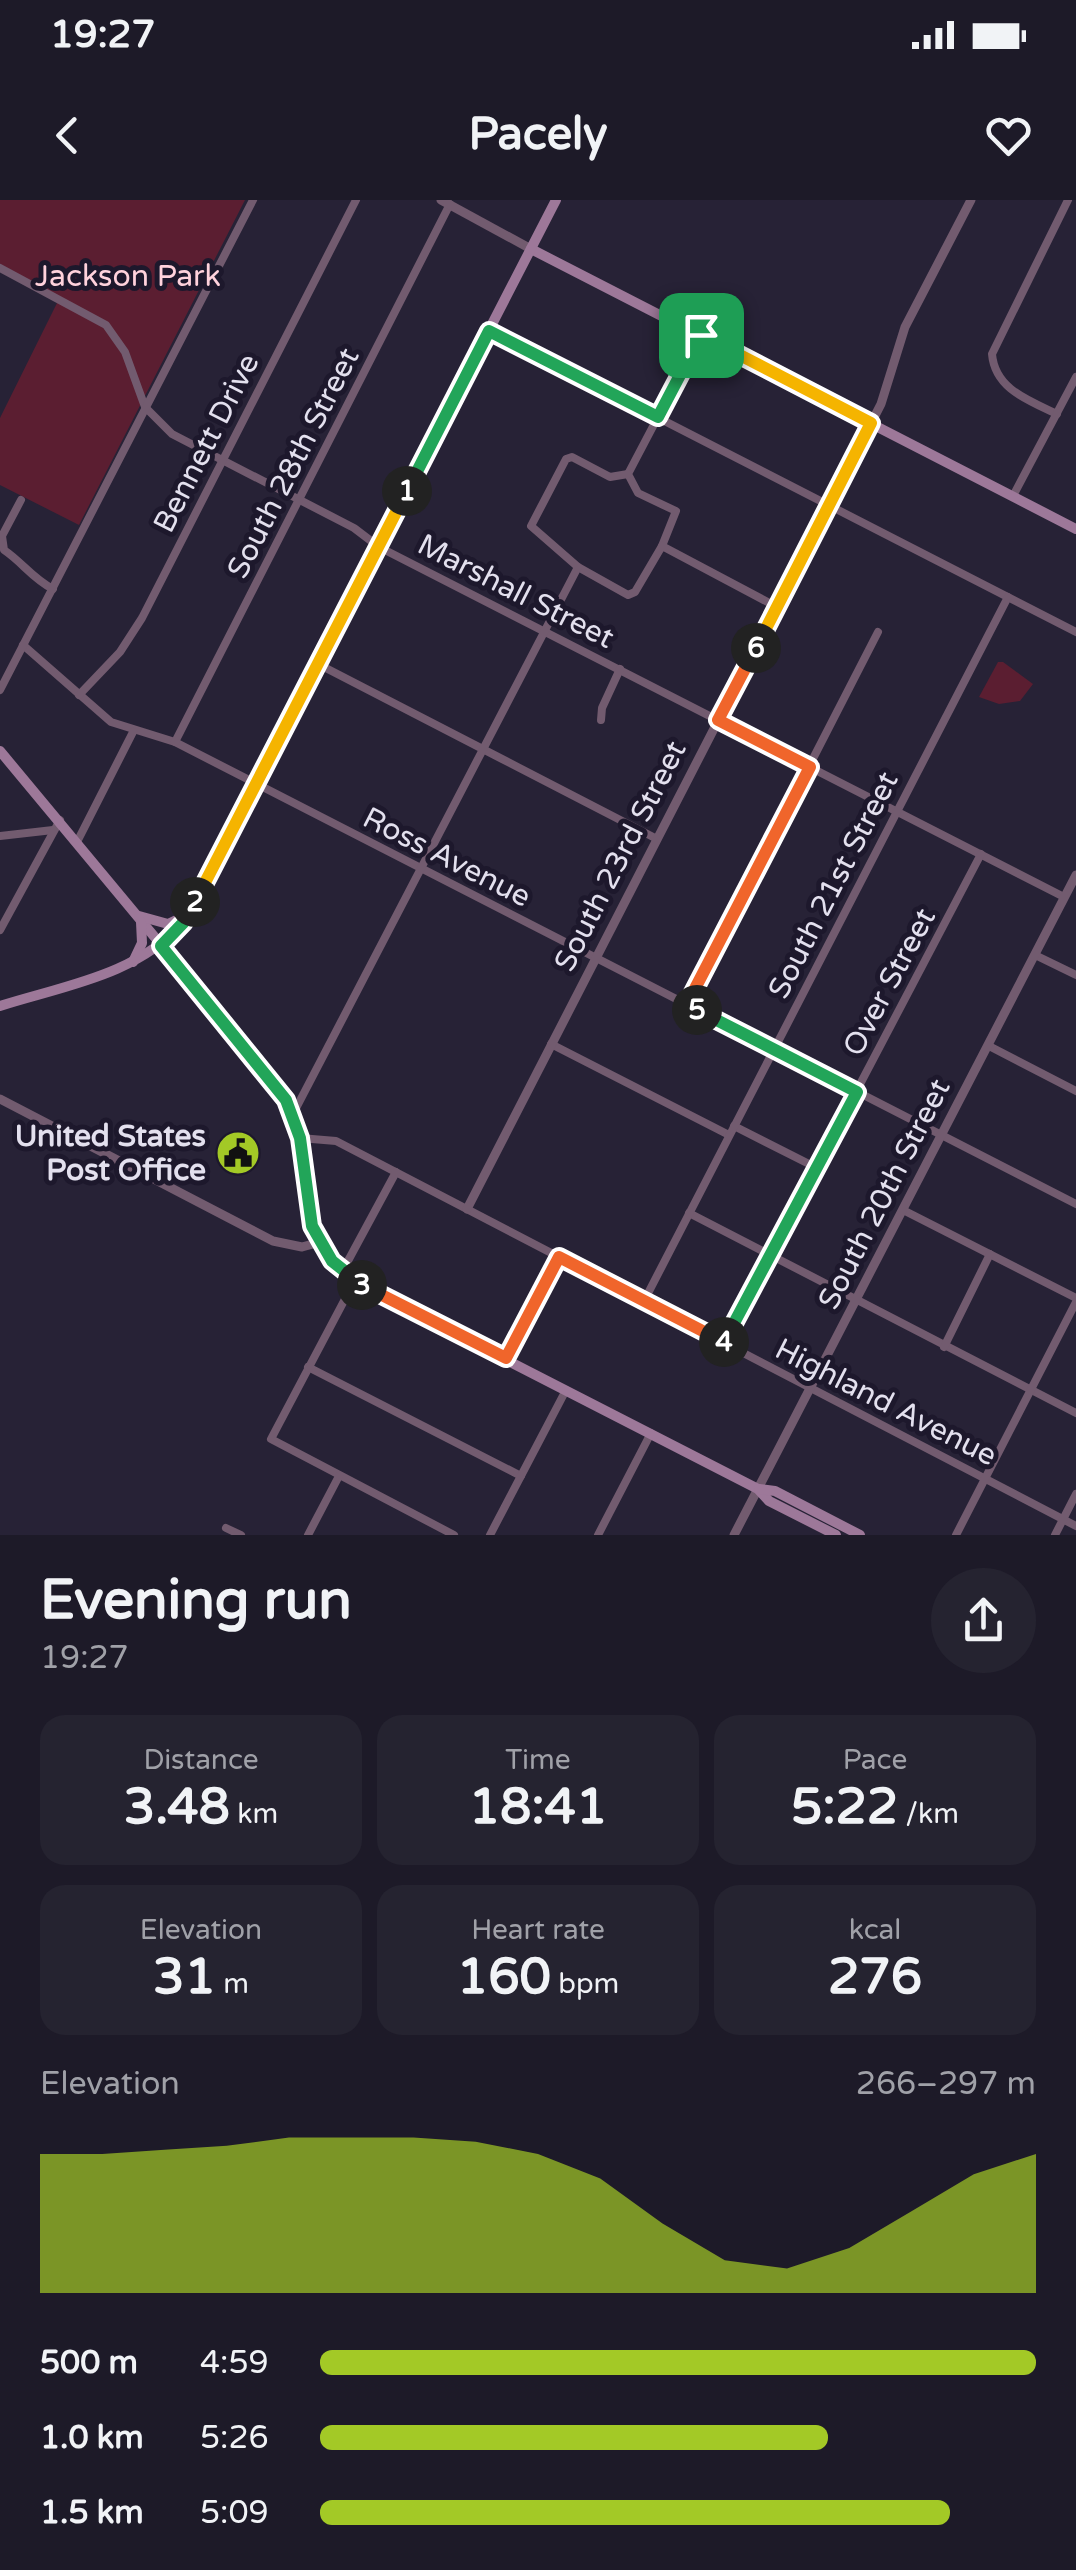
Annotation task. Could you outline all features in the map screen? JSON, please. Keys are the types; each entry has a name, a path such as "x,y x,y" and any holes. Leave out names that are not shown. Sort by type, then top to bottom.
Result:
{"main road":[{"path":"0,1006 100,978 132,964 161,946 188,914 556,200"},
{"path":"532,249 1076,529"},
{"path":"0,750 56,825 77,842 276,1083 293,1114 300,1138 307,1204 320,1242 342,1272 354,1282 652,1432 836,1535"},
{"path":"138,918 168,924 188,914"},
{"path":"132,964 142,943 138,918"},
{"path":"758,1489 774,1491 846,1532 860,1535"}],"street":[{"path":"0,690 253,200"},
{"name":"Bennett Drive","path":"79,696 131,638 356,200"},
{"name":"South 23rd Street","path":"467,1209 871,423 888,386 910,316 971,200"},
{"path":"1056,414 1002,382 992,354 1068,200"},
{"path":"446,202 532,249"},
{"name":"South 28th Street","path":"175,742 446,202"},
{"name":"Marshall Street","path":"0,268 106,326 124,352 145,407 172,434 354,528 379,546 1064,897"},
{"path":"489,331 1076,632"},
{"path":"628,474 701,335"},
{"path":"1013,496 1076,377"},
{"path":"572,457 610,477 628,474 638,492 676,511 662,546 635,592 628,595 578,568 531,526 566,459 572,457"},
{"path":"21,500 2,536 4,550 52,589"},
{"path":"662,546 777,607"},
{"path":"293,1114 578,568"},
{"name":"South 21st Street","path":"644,1301 1008,596"},
{"path":"687,1004 878,632"},
{"name":"Ross Avenue","path":"24,645 111,722 175,742 1076,1204"},
{"path":"318,664 657,838"},
{"path":"601,720 602,708 620,669"},
{"path":"77,842 134,732"},
{"path":"0,836 56,825"},
{"path":"0,930 56,825"},
{"name":"Over Street","path":"724,1343 981,854"},
{"name":"South 20th Street","path":"734,1535 1076,875"},
{"path":"1035,955 1076,975"},
{"path":"552,1044 817,1168"},
{"path":"989,1046 1076,1091"},
{"path":"0,1100 273,1241 302,1247 320,1242"},
{"name":"Highland Avenue","path":"300,1138 336,1141 1076,1526"},
{"path":"342,1272 396,1172"},
{"path":"903,1210 1076,1300 956,1535"},
{"path":"689,1213 1076,1414"},
{"path":"944,1346 990,1254"},
{"path":"506,1358 559,1257"},
{"path":"354,1282 271,1439 454,1535"},
{"path":"308,1367 520,1476"},
{"path":"490,1535 566,1390"},
{"path":"598,1535 652,1432"},
{"path":"308,1535 339,1476"},
{"path":"1054,1535 1076,1494"},
{"path":"226,1528 241,1535"}],"green space":[{"name":"Jackson Park","path":"0,200 245,200 79,525 0,485 0,418 60,297 0,264"},
{"path":"998,662 1033,684 1020,701 999,704 979,697"}],"place":[{"name":"United States Post Office","path":"238,1153"}],"route":[{"path":"489,331 658,417 701,335 871,423 718,720 810,767 687,1004 857,1092 724,1343 559,1257 506,1358 354,1282 332,1261 312,1226 300,1138 286,1100 161,946 184,922 216,864 489,331"}]}
